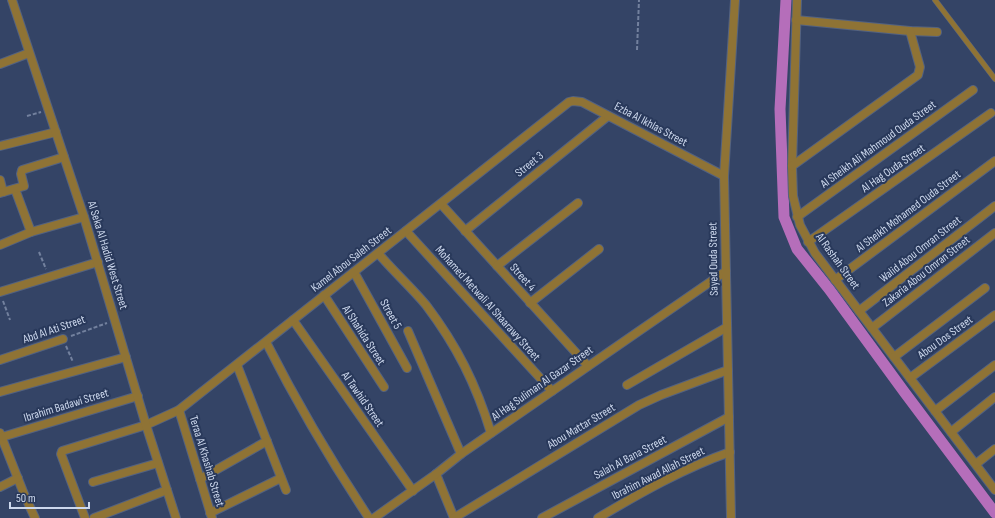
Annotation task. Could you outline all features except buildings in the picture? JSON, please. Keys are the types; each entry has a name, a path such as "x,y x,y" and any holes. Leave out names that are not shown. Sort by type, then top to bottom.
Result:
{"street":[{"name":"Al Seka Al Hadid West Street","path":"12,0 84,217 146,425 176,518"},
{"name":"Sayed Ouda Street","path":"729,518 730,452 724,176 735,0"},
{"name":"Al Rashah Street","path":"797,0 792,166 794,196 800,226 808,242 835,280 995,490"},
{"path":"796,20 910,31 937,32"},
{"path":"792,166 918,75 920,67 910,31"},
{"path":"0,64 29,53"},
{"name":"Al Sheikh Ali Mahmoud Ouda Street","path":"798,217 973,90"},
{"name":"Ezba Al Ikhlas Street","path":"566,105 574,101 582,102 724,176"},
{"name":"Kamel Abou Saleh Street","path":"85,518 61,454 62,451 146,425 179,410 566,105"},
{"name":"Al Hag Ouda Street","path":"808,242 991,113"},
{"name":"Street 3","path":"465,231 608,116"},
{"path":"0,146 56,132"},
{"path":"0,180 2,193 24,186 21,174 22,170 64,157"},
{"name":"Al Sheikh Mohamed Ouda Street","path":"835,280 995,161"},
{"path":"14,189 31,232"},
{"path":"497,266 578,203"},
{"name":"Street 4","path":"441,204 588,366"},
{"name":"Walid Abou Omran Street","path":"859,311 995,206"},
{"path":"0,245 31,232 84,217"},
{"name":"Mohamed Metwali Al Shaarawy Street","path":"406,231 552,391"},
{"name":"Zakaria Abou Omran Street","path":"872,328 995,233"},
{"path":"530,303 599,249"},
{"path":"378,253 425,304 447,334 478,393 491,433"},
{"path":"0,292 98,262"},
{"name":"Al Hag Suliman Al Gazar Street","path":"374,518 386,515 413,491 461,454 726,271"},
{"name":"Street 5","path":"354,272 407,368"},
{"path":"894,357 986,288"},
{"name":"Al Shahida Street","path":"324,295 384,388"},
{"name":"Abou Dos Street","path":"910,378 995,315"},
{"name":"Al Tawhid Street","path":"293,320 413,491"},
{"path":"627,385 727,327"},
{"path":"408,331 461,454"},
{"name":"Abd Al Ati Street","path":"0,360 63,339"},
{"path":"266,342 315,434 369,518"},
{"path":"0,392 126,357"},
{"path":"237,365 286,490"},
{"path":"935,411 995,365"},
{"name":"Abou Mattar Street","path":"454,518 639,405 661,395 728,370"},
{"name":"Ibrahim Badawi Street","path":"1,435 138,396"},
{"path":"951,432 995,397"},
{"name":"Teraa Al Khashab Street","path":"179,410 211,515"},
{"name":"Salah Al Bana Street","path":"542,518 729,417"},
{"path":"1,435 35,518"},
{"path":"200,479 267,441"},
{"path":"976,464 995,449"},
{"name":"Ibrahim Awad Allah Street","path":"598,518 692,467 730,452"},
{"path":"93,482 158,463"},
{"path":"436,474 454,518"},
{"path":"0,487 18,478"},
{"path":"211,515 281,478"},
{"path":"94,518 167,490"}],"lane":[{"path":"934,0 995,79"}],"path":[{"path":"637,50 639,0"},
{"path":"27,116 48,110"},
{"path":"39,252 48,277"},
{"path":"2,300 10,320"},
{"name":"Abd Al Ati Street","path":"63,339 115,320"},
{"path":"63,339 76,371"}],"waterway":[{"path":"786,0 780,109 784,217 797,249 829,289 995,513"}]}
